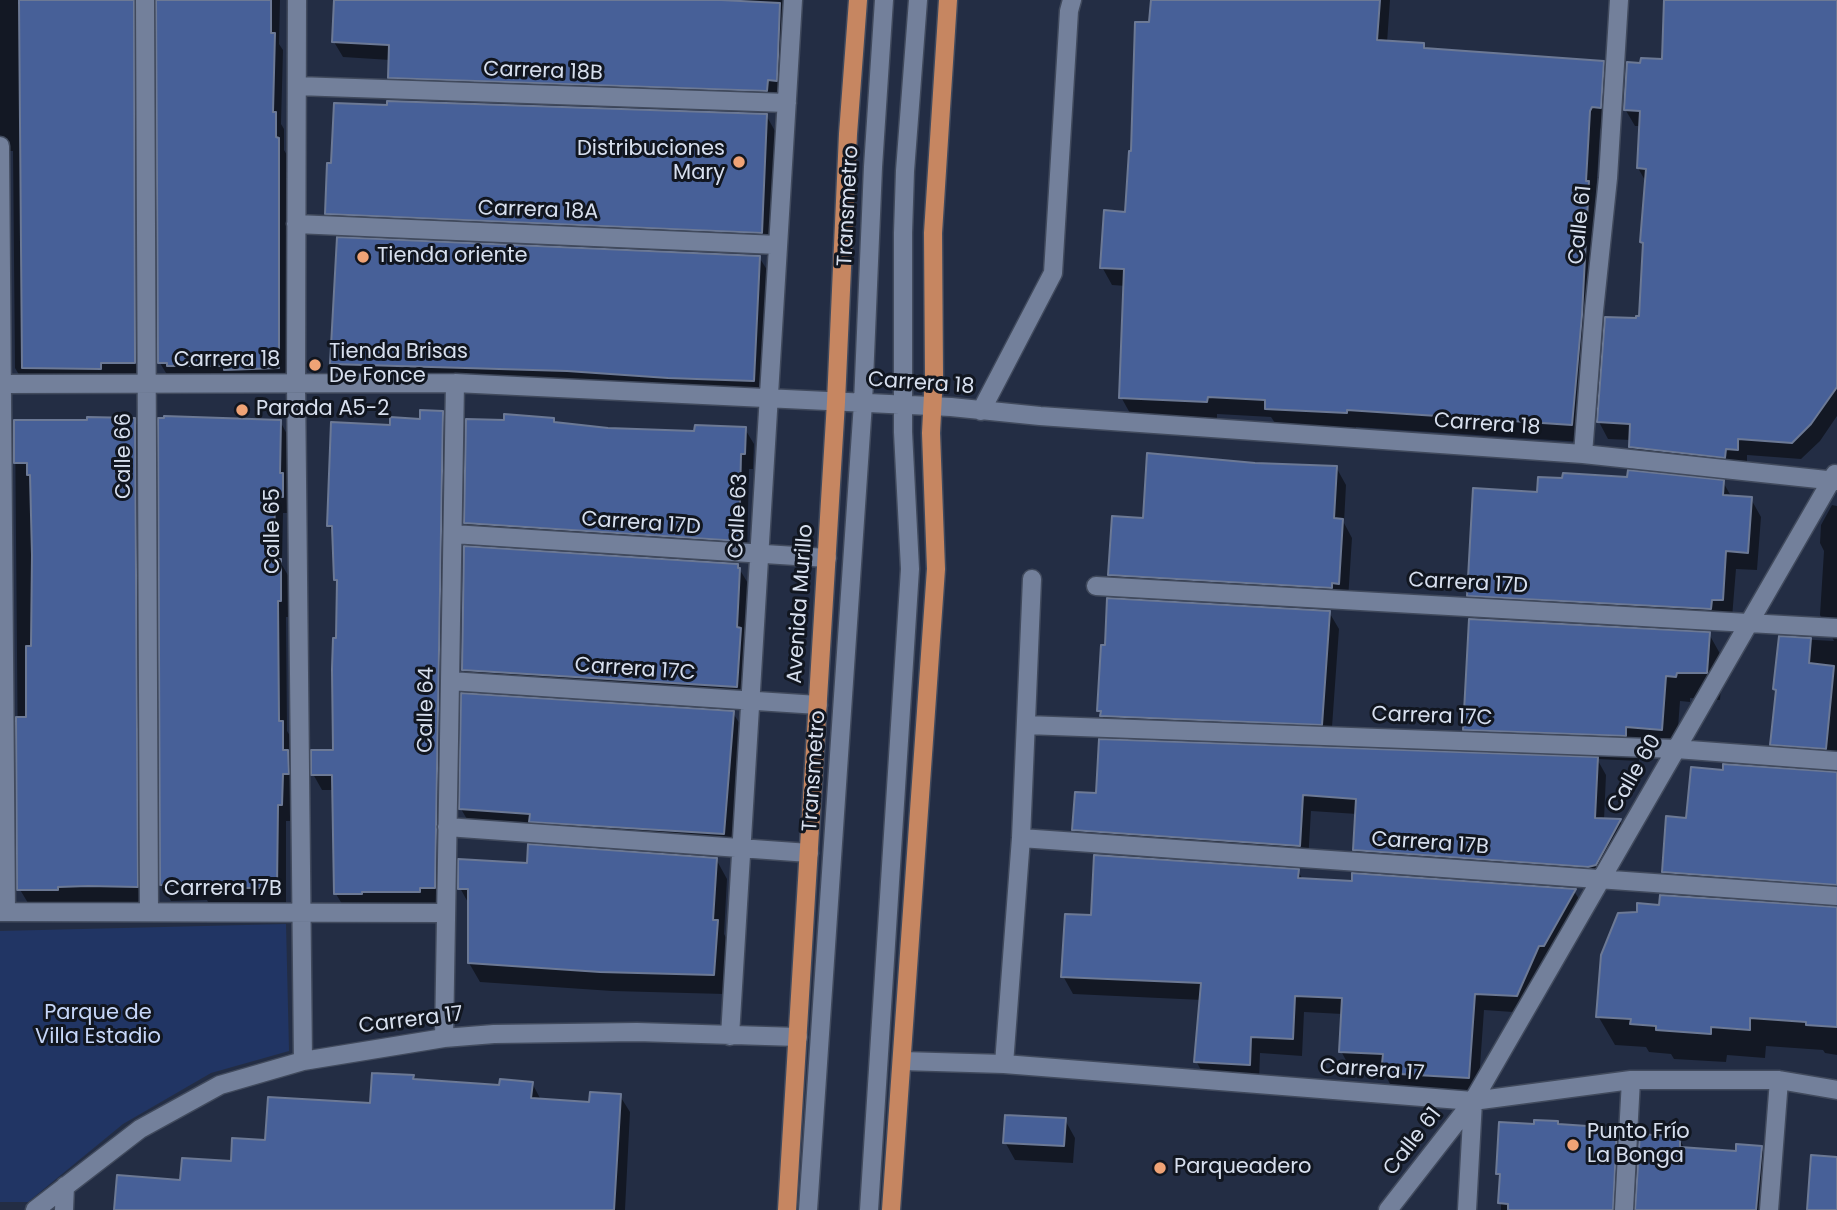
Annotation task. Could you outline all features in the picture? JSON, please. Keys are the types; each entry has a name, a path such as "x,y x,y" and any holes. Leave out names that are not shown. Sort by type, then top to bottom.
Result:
{"main road":[{"name":"Avenida Murillo","path":"787,1210 836,402 848,134 859,0"},
{"path":"891,1210 936,569 930,433 933,233 948,0"}],"street":[{"name":"Calle 66","path":"145,0 149,912"},
{"name":"Calle 65","path":"297,0 296,383 303,1061"},
{"name":"Calle 63","path":"730,1035 793,0"},
{"name":"Transmetro","path":"808,1210 863,403 873,167 884,0"},
{"path":"869,1210 910,569 903,405 905,171 918,0"},
{"path":"981,411 1053,274 1069,11 1072,0"},
{"name":"Calle 61","path":"1583,454 1608,178 1619,0"},
{"name":"Carrera 18B","path":"297,86 787,103"},
{"path":"0,146 3,912"},
{"name":"Carrera 18A","path":"296,224 778,245"},
{"name":"Carrera 18","path":"1,384 456,383 932,406 1583,454 1835,478"},
{"name":"Calle 64","path":"444,1038 456,383"},
{"name":"Calle 60","path":"1474,1101 1747,623 1835,478"},
{"name":"Carrera 17D","path":"453,534 827,558"},
{"path":"1004,1064 1021,838 1032,579"},
{"name":"Carrera 17D","path":"1096,586 1837,628"},
{"name":"Carrera 17C","path":"450,681 818,705"},
{"name":"Carrera 17C","path":"1026,725 1676,749 1837,761"},
{"path":"447,827 809,853"},
{"name":"Carrera 17B","path":"1021,838 1837,896"},
{"name":"Carrera 17B","path":"3,912 446,913"},
{"name":"Carrera 17","path":"35,1210 140,1129 220,1085 303,1061 444,1038 494,1034 637,1032 798,1037"},
{"name":"Carrera 17","path":"902,1061 1004,1064 1474,1101 1631,1080 1779,1080 1837,1090"},
{"path":"1624,1210 1631,1080"},
{"path":"1769,1210 1779,1080"},
{"path":"1467,1210 1474,1101"},
{"name":"Calle 61","path":"1388,1210 1474,1101"},
{"path":"64,1210 65,1186"}],"green space":[{"name":"Parque de Villa Estadio","path":"286,924 289,1051 211,1073 123,1124 28,1202 0,1202 0,931"}],"building":[{"path":"19,0 134,0 135,363 101,363 101,369 22,368"},
{"path":"156,0 271,0 271,33 275,33 273,112 276,112 276,137 279,138 279,368 224,370 224,366 167,366 167,363 158,363"},
{"path":"334,0 721,0 780,3 777,81 768,80 767,91 388,78 389,45 332,42"},
{"path":"1151,0 1380,0 1377,40 1424,43 1424,48 1604,61 1601,108 1592,107 1590,111 1582,315 1572,425 1347,410 1347,413 1265,409 1265,400 1208,397 1207,402 1119,398 1124,269 1100,268 1104,210 1125,212 1131,151 1135,22 1149,22"},
{"path":"1664,0 1837,0 1837,387 1811,424 1792,443 1738,439 1738,450 1726,449 1725,458 1629,447 1630,424 1597,422 1605,317 1639,316 1643,243 1640,242 1646,169 1637,168 1640,111 1624,110 1627,62 1640,63 1641,58 1662,59"},
{"path":"387,101 767,114 762,233 325,214 327,163 331,163 334,103 387,105"},
{"path":"337,237 760,256 754,381 567,371 330,364"},
{"path":"420,410 443,411 435,888 420,888 420,892 334,894 332,775 311,775 311,750 333,750 332,669 333,638 336,638 337,580 334,580 332,526 327,526 331,422 390,425 390,417 420,419"},
{"path":"504,414 554,418 554,422 608,428 694,431 695,425 746,427 745,454 741,454 739,541 464,523 466,419 504,420"},
{"path":"87,417 135,418 138,887 88,886 58,887 58,890 17,890 16,717 26,717 26,646 31,646 32,555 30,475 27,475 27,463 14,463 14,420 87,420"},
{"path":"158,418 281,420 280,473 283,473 283,497 275,497 274,559 281,559 281,601 278,601 279,721 283,721 283,750 288,750 289,774 283,774 282,805 278,805 277,888 160,885"},
{"path":"1147,453 1255,463 1337,466 1334,518 1343,519 1339,584 1332,583 1332,588 1108,575 1112,516 1143,518"},
{"path":"1628,470 1724,480 1723,495 1752,497 1748,553 1726,551 1723,600 1712,600 1711,609 1467,596 1473,488 1537,492 1538,477 1562,478 1563,473 1627,477"},
{"path":"464,546 738,564 737,627 741,628 737,687 462,670"},
{"path":"1107,598 1330,611 1322,725 1100,716 1101,711 1097,711 1101,645 1105,645"},
{"path":"1469,619 1710,632 1707,673 1677,673 1676,677 1666,676 1662,730 1626,727 1626,736 1463,730"},
{"path":"1779,636 1811,638 1809,663 1834,666 1826,749 1770,745"},
{"path":"461,693 734,711 724,834 529,822 530,814 459,809"},
{"path":"1099,739 1598,757 1595,818 1621,819 1596,865 1588,867 1353,850 1356,799 1303,795 1300,846 1072,830 1075,792 1096,793"},
{"path":"1723,764 1837,772 1837,885 1662,872 1666,816 1686,818 1691,767 1723,770"},
{"path":"528,844 717,858 713,920 718,920 714,975 600,972 468,963 468,889 458,889 458,859 527,863"},
{"path":"1094,855 1299,869 1298,878 1352,881 1352,873 1576,889 1544,946 1539,946 1517,996 1475,994 1469,1078 1381,1073 1383,1054 1339,1052 1342,998 1295,996 1293,1039 1251,1037 1250,1065 1194,1062 1201,983 1061,977 1065,914 1091,915"},
{"path":"1660,895 1837,907 1837,1027 1750,1018 1750,1030 1711,1027 1711,1034 1656,1030 1656,1026 1630,1024 1631,1019 1596,1017 1601,955 1618,913 1637,912 1637,903 1659,905"},
{"path":"372,1073 414,1075 413,1079 499,1085 500,1079 533,1082 531,1098 589,1102 590,1092 621,1094 614,1210 114,1210 117,1175 180,1180 182,1158 231,1161 232,1138 265,1140 268,1097 370,1103"},
{"path":"1005,1115 1066,1118 1064,1146 1003,1143"},
{"path":"1534,1120 1617,1128 1613,1210 1508,1210 1508,1204 1498,1203 1500,1174 1496,1174 1499,1122 1534,1124"},
{"path":"1640,1134 1680,1137 1680,1147 1736,1151 1736,1144 1762,1146 1756,1210 1635,1210"},
{"path":"1811,1155 1837,1157 1837,1210 1807,1210"}],"place":[{"name":"Distribuciones Mary","path":"739,162"},
{"name":"Tienda oriente","path":"363,257"},
{"name":"Tienda Brisas De Fonce","path":"315,365"},
{"name":"Parada A5-2","path":"242,410"},
{"name":"Punto Frío La Bonga","path":"1573,1145"},
{"name":"Parqueadero","path":"1160,1168"}]}
